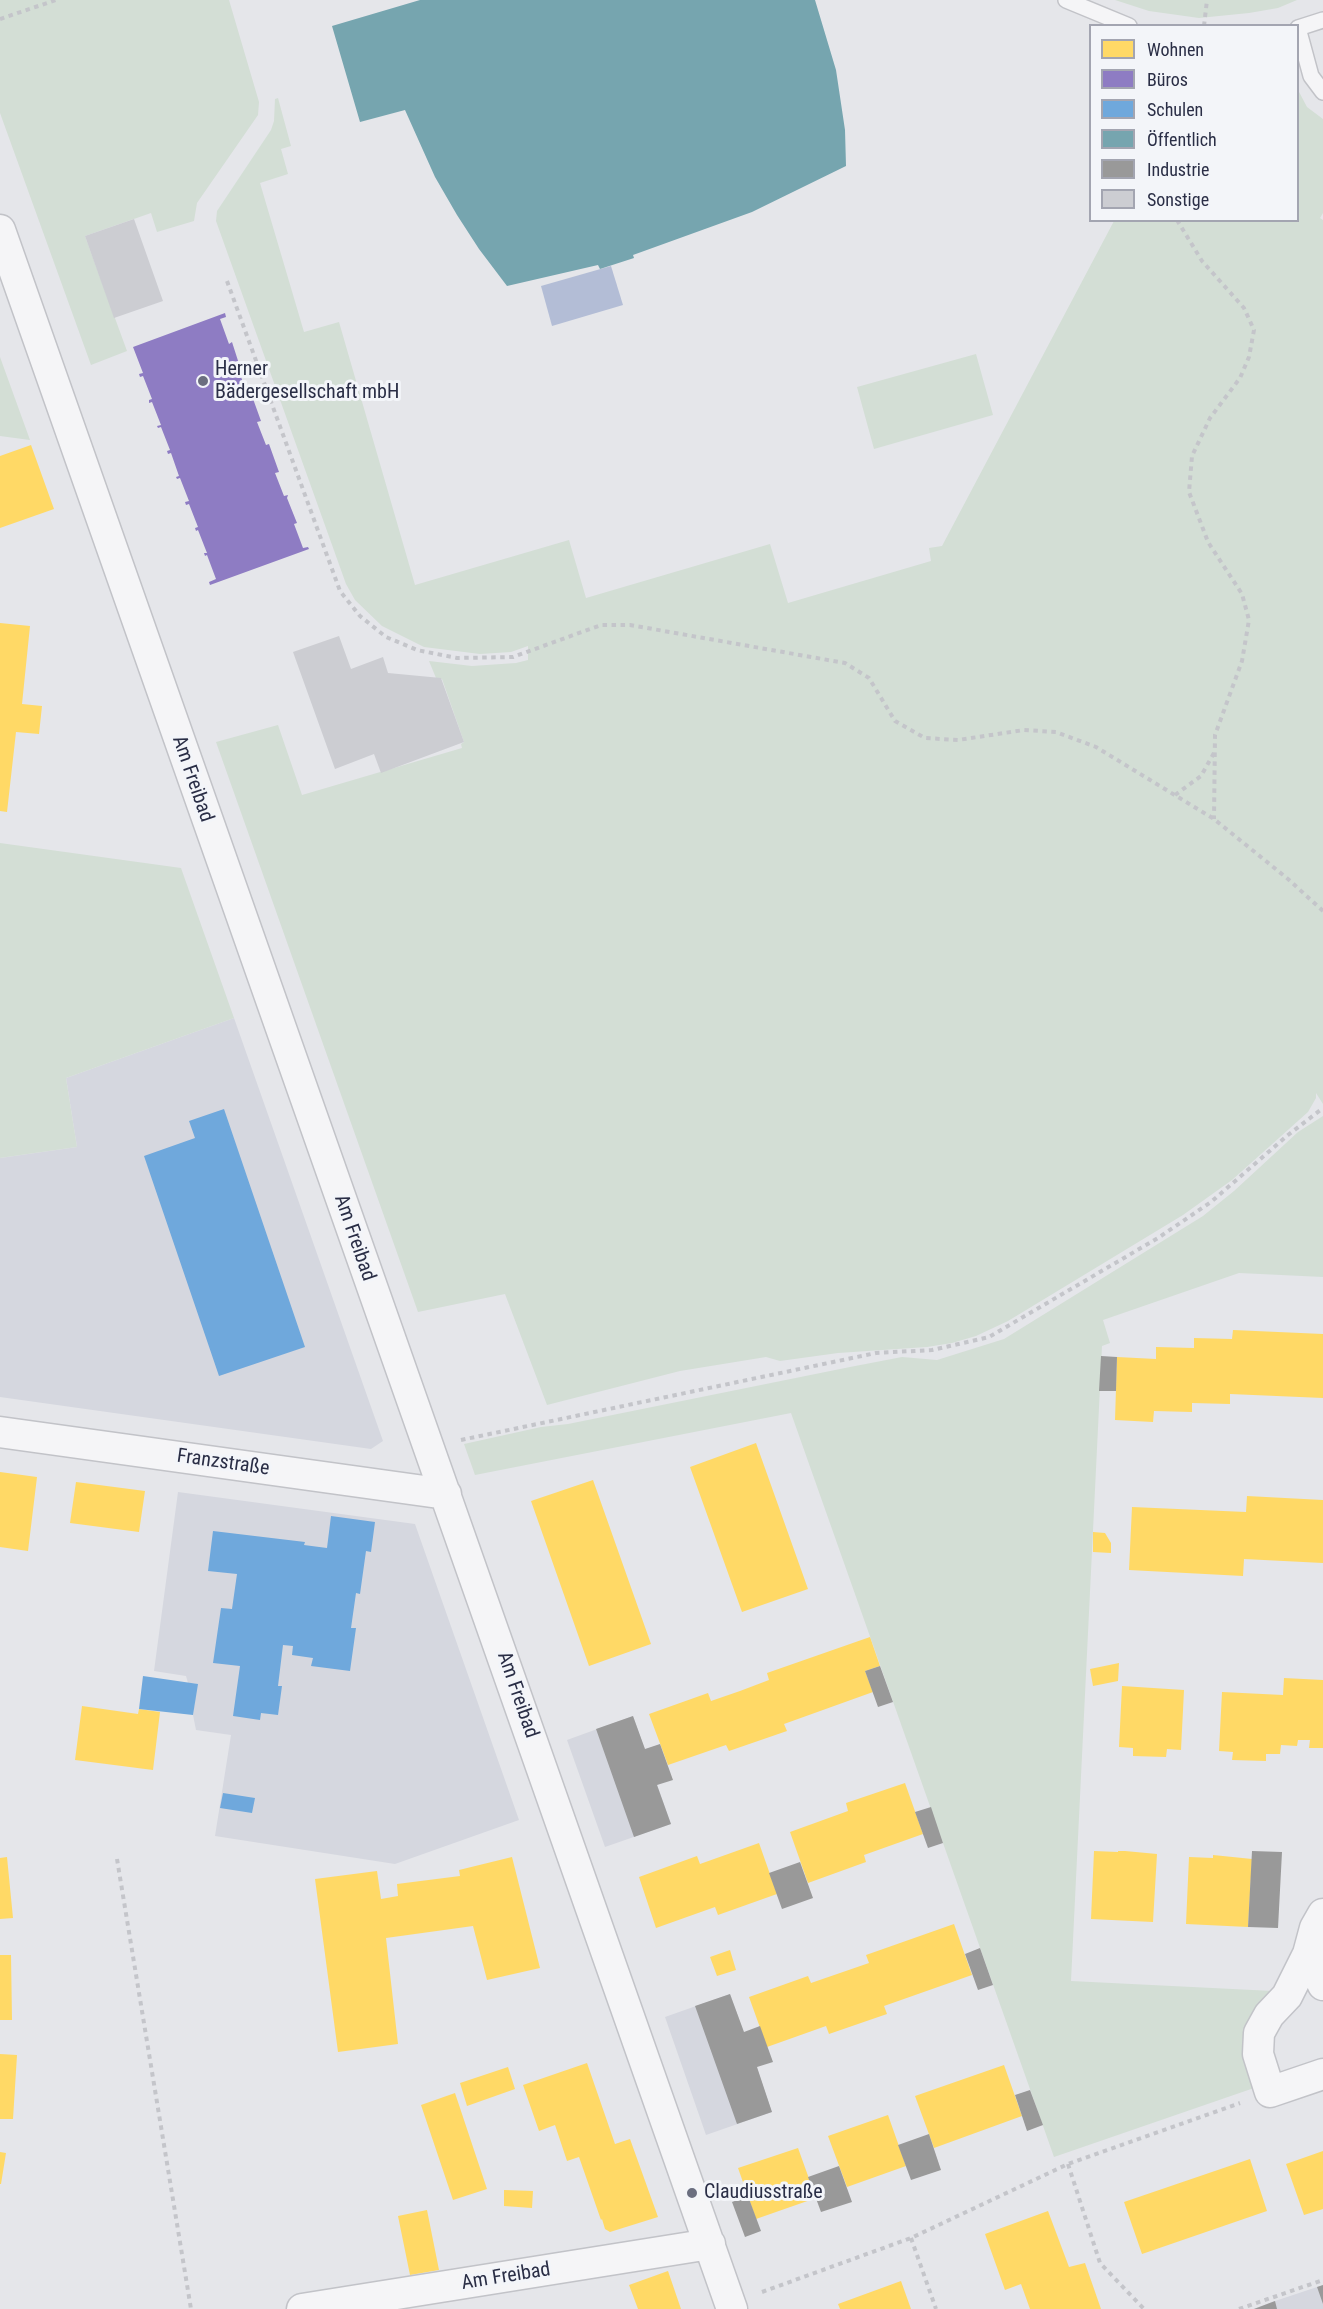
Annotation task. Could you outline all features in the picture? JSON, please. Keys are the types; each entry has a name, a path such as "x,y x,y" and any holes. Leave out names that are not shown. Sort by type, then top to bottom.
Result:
{"street":[{"name":"Am Freibad","path":"0,230 8,275 446,1494 731,2307"},
{"name":"Franzstraße","path":"0,1432 446,1494"},
{"path":"1323,1914 1315,1928 1308,1954 1287,1996 1269,2015 1260,2033 1258,2054 1270,2092 1323,2074"},
{"path":"1308,1954 1323,1985"},
{"name":"Am Freibad","path":"302,2309 710,2244"}],"lane":[{"path":"1066,0 1124,24"},
{"path":"1299,28 1323,20"},
{"path":"1299,32 1311,76 1323,92"}],"path":[{"path":"0,19 56,0"},
{"path":"1204,24 1207,0"},
{"path":"1178,222 1202,261 1244,309 1254,330 1249,357 1240,378 1210,418 1192,456 1189,492 1208,542 1242,594 1249,620 1242,661 1215,735 1214,819"},
{"path":"227,281 340,591 360,616 386,637 417,650 457,658 513,657 601,624 630,625 845,663 869,678 896,721 925,738 958,740 1024,730 1056,732 1096,747 1214,819 1288,879 1323,911"},
{"path":"1175,795 1202,776 1215,753"},
{"path":"428,1447 876,1353 932,1350 989,1337 1158,1238 1202,1208 1323,1108"},
{"path":"117,1859 191,2309"},
{"path":"731,2307 911,2238 1068,2163 1270,2092"},
{"path":"1068,2163 1100,2263 1144,2309"},
{"path":"911,2238 936,2309"},
{"path":"1239,2309 1323,2280"}],"shaded area":[{"path":"0,0 229,0 259,102 258,115 197,203 194,221 157,232 151,213 85,236 127,351 91,365 0,113"},
{"path":"1115,0 1297,0 1278,8 1199,18 1149,11"},
{"path":"1299,92 1307,107 1323,119 1323,213 1320,218 1323,220 1323,1104 1316,1093 1316,1098 1308,1112 1232,1180 1183,1215 1008,1321 976,1336 927,1347 838,1353 780,1361 766,1357 680,1371 547,1405 505,1294 418,1312 216,742 278,725 302,795 462,748 461,744 464,742 442,679 436,678 429,661 472,666 528,660 528,646 511,652 480,654 424,647 382,626 355,600 346,584 216,221 217,211 271,130 274,121 275,99 278,98 291,146 281,149 288,174 260,183 304,332 339,322 415,585 569,540 586,598 770,544 788,603 931,561 929,548 942,546 1113,222 1299,222"},
{"path":"976,354 993,415 874,449 857,387"},
{"path":"0,357 30,440 0,436"},
{"path":"0,843 181,868 234,1018 66,1078 77,1147 0,1158"},
{"path":"234,1018 383,1441 371,1449 0,1397 0,1158 77,1147 66,1078"},
{"path":"1323,1116 1323,1277 1239,1273 1103,1320 1110,1343 1102,1346 1071,1981 1273,1991 1246,2026 1243,2040 1243,2055 1254,2088 1054,2157 791,1413 475,1475 464,1444 902,1357 937,1360 1004,1339 1203,1216 1234,1191 1298,1132"},
{"path":"178,1492 415,1524 519,1820 395,1864 215,1836 231,1735 196,1730 193,1715 197,1684 188,1683 186,1676 154,1671"},
{"path":"633,1716 671,1824 605,1847 567,1740"},
{"path":"730,1994 772,2112 706,2135 665,2017"},
{"path":"1323,2285 1323,2309 1253,2309 1275,2301"}],"water":[{"path":"611,266 623,305 552,326 541,286"}],"building: Wohnen":[{"path":"31,445 54,509 0,528 0,456"},
{"path":"0,623 30,626 22,704 42,706 39,734 16,732 7,812 0,811"},
{"path":"1233,1330 1323,1334 1323,1398 1230,1394 1230,1404 1192,1403 1192,1412 1154,1411 1153,1422 1115,1420 1117,1357 1156,1359 1156,1347 1194,1348 1194,1338 1232,1339"},
{"path":"756,1443 808,1589 742,1612 690,1467"},
{"path":"0,1472 37,1477 28,1551 0,1547"},
{"path":"593,1480 651,1644 589,1666 531,1501"},
{"path":"76,1482 145,1491 139,1532 70,1523"},
{"path":"1247,1496 1323,1500 1323,1563 1244,1559 1243,1576 1129,1570 1132,1507 1246,1512"},
{"path":"1093,1532 1105,1533 1111,1543 1111,1553 1093,1552"},
{"path":"870,1637 880,1666 865,1671 873,1692 784,1724 787,1731 729,1751 726,1745 668,1765 649,1714 708,1693 711,1701 740,1691 769,1680 767,1673"},
{"path":"1119,1663 1118,1681 1093,1686 1090,1669"},
{"path":"1284,1678 1323,1680 1323,1748 1309,1748 1310,1740 1298,1740 1297,1746 1281,1745 1280,1754 1266,1754 1266,1761 1232,1760 1233,1752 1219,1751 1222,1692 1283,1695"},
{"path":"1122,1686 1184,1690 1181,1750 1167,1749 1166,1757 1133,1756 1133,1748 1119,1747"},
{"path":"82,1706 138,1714 139,1709 160,1712 153,1770 75,1760"},
{"path":"905,1783 923,1834 864,1855 866,1862 808,1883 790,1832 848,1811 846,1803"},
{"path":"759,1843 777,1894 718,1915 715,1907 656,1928 639,1877 697,1856 700,1864"},
{"path":"1094,1851 1157,1854 1153,1922 1091,1919"},
{"path":"1213,1855 1252,1859 1248,1927 1186,1924 1189,1857 1213,1858"},
{"path":"7,1857 13,1918 0,1919 0,1858"},
{"path":"512,1857 540,1968 487,1980 473,1926 386,1938 398,2044 338,2052 315,1879 377,1871 381,1899 398,1896 397,1884 460,1876 459,1870"},
{"path":"954,1924 972,1975 884,2006 887,2014 829,2034 826,2026 767,2047 749,1997 808,1976 811,1983 869,1963 866,1955"},
{"path":"730,1950 736,1970 717,1976 710,1957"},
{"path":"0,1955 11,1955 12,2020 0,2020"},
{"path":"0,2054 17,2055 13,2119 0,2119"},
{"path":"587,2063 615,2144 630,2139 658,2217 610,2232 605,2229 601,2220 579,2157 567,2161 555,2125 539,2131 523,2085"},
{"path":"1004,2065 1022,2116 934,2148 915,2096"},
{"path":"508,2067 515,2089 467,2106 460,2083"},
{"path":"455,2093 487,2189 453,2200 421,2105"},
{"path":"888,2115 906,2166 847,2187 828,2136"},
{"path":"798,2148 816,2198 756,2219 738,2168"},
{"path":"1323,2151 1323,2209 1304,2215 1286,2164"},
{"path":"0,2152 6,2153 1,2184 0,2184"},
{"path":"1250,2159 1267,2211 1142,2254 1124,2202"},
{"path":"504,2190 533,2191 532,2208 504,2206"},
{"path":"427,2210 439,2270 410,2275 398,2216"},
{"path":"1048,2211 1069,2267 1085,2263 1101,2309 1030,2309 1021,2284 1005,2290 985,2234"},
{"path":"668,2271 681,2309 638,2309 629,2285"},
{"path":"901,2281 911,2309 840,2309 838,2304"}],"building: Büros":[{"path":"225,313 226,317 220,319 229,344 232,342 242,370 239,371 247,394 250,392 261,421 257,422 266,445 269,444 279,472 275,473 284,496 288,495 287,498 297,523 294,524 303,548 308,547 309,549 210,585 209,582 216,579 207,555 205,556 204,553 207,553 198,530 196,531 195,528 198,527 189,504 186,505 185,502 189,501 180,478 176,477 179,476 171,453 168,454 167,451 170,450 161,427 157,426 161,425 152,402 149,403 152,399 143,376 140,377 139,374 143,373 133,347"}],"building: Schulen":[{"path":"224,1109 305,1347 219,1376 144,1156 195,1138 189,1121"},
{"path":"331,1516 375,1522 371,1552 366,1551 360,1594 356,1593 351,1628 356,1628 350,1671 311,1666 313,1658 292,1655 293,1646 283,1645 278,1686 282,1686 278,1715 261,1713 260,1720 233,1716 240,1666 213,1663 221,1608 232,1609 237,1574 208,1571 213,1531 305,1542 304,1545 327,1548"},
{"path":"143,1676 198,1684 193,1715 139,1709"},
{"path":"223,1793 255,1798 252,1813 220,1808"}],"building: Öffentlich":[{"path":"420,0 815,0 836,70 845,130 846,166 752,212 633,255 634,258 600,269 598,265 507,286 457,215 435,177 405,110 360,122 332,26"}],"building: Industrie":[{"path":"1101,1356 1117,1357 1116,1391 1099,1391"},
{"path":"880,1666 893,1702 878,1707 865,1671"},
{"path":"633,1716 645,1749 660,1744 673,1780 657,1785 671,1824 634,1837 596,1729"},
{"path":"931,1807 943,1843 928,1848 915,1812"},
{"path":"1252,1851 1282,1852 1278,1928 1248,1927"},
{"path":"800,1862 813,1898 782,1909 769,1873"},
{"path":"980,1948 993,1985 978,1990 965,1954"},
{"path":"730,1994 744,2032 760,2026 773,2062 757,2067 772,2112 737,2124 695,2006"},
{"path":"1030,2090 1043,2125 1027,2131 1015,2095"},
{"path":"929,2134 941,2170 911,2180 898,2145"},
{"path":"839,2166 852,2202 821,2212 808,2177"},
{"path":"748,2196 761,2231 745,2237 732,2202"},
{"path":"1323,2285 1323,2304 1317,2287"},
{"path":"1275,2301 1277,2309 1254,2309"}],"building: Sonstige":[{"path":"134,219 163,301 114,318 85,236"},
{"path":"339,636 351,669 383,657 388,673 441,678 464,742 381,773 374,754 335,769 293,652"}],"place":[{"name":"Herner Bädergesellschaft mbH","path":"203,381"},
{"name":"Claudiusstraße","path":"692,2193"}]}
